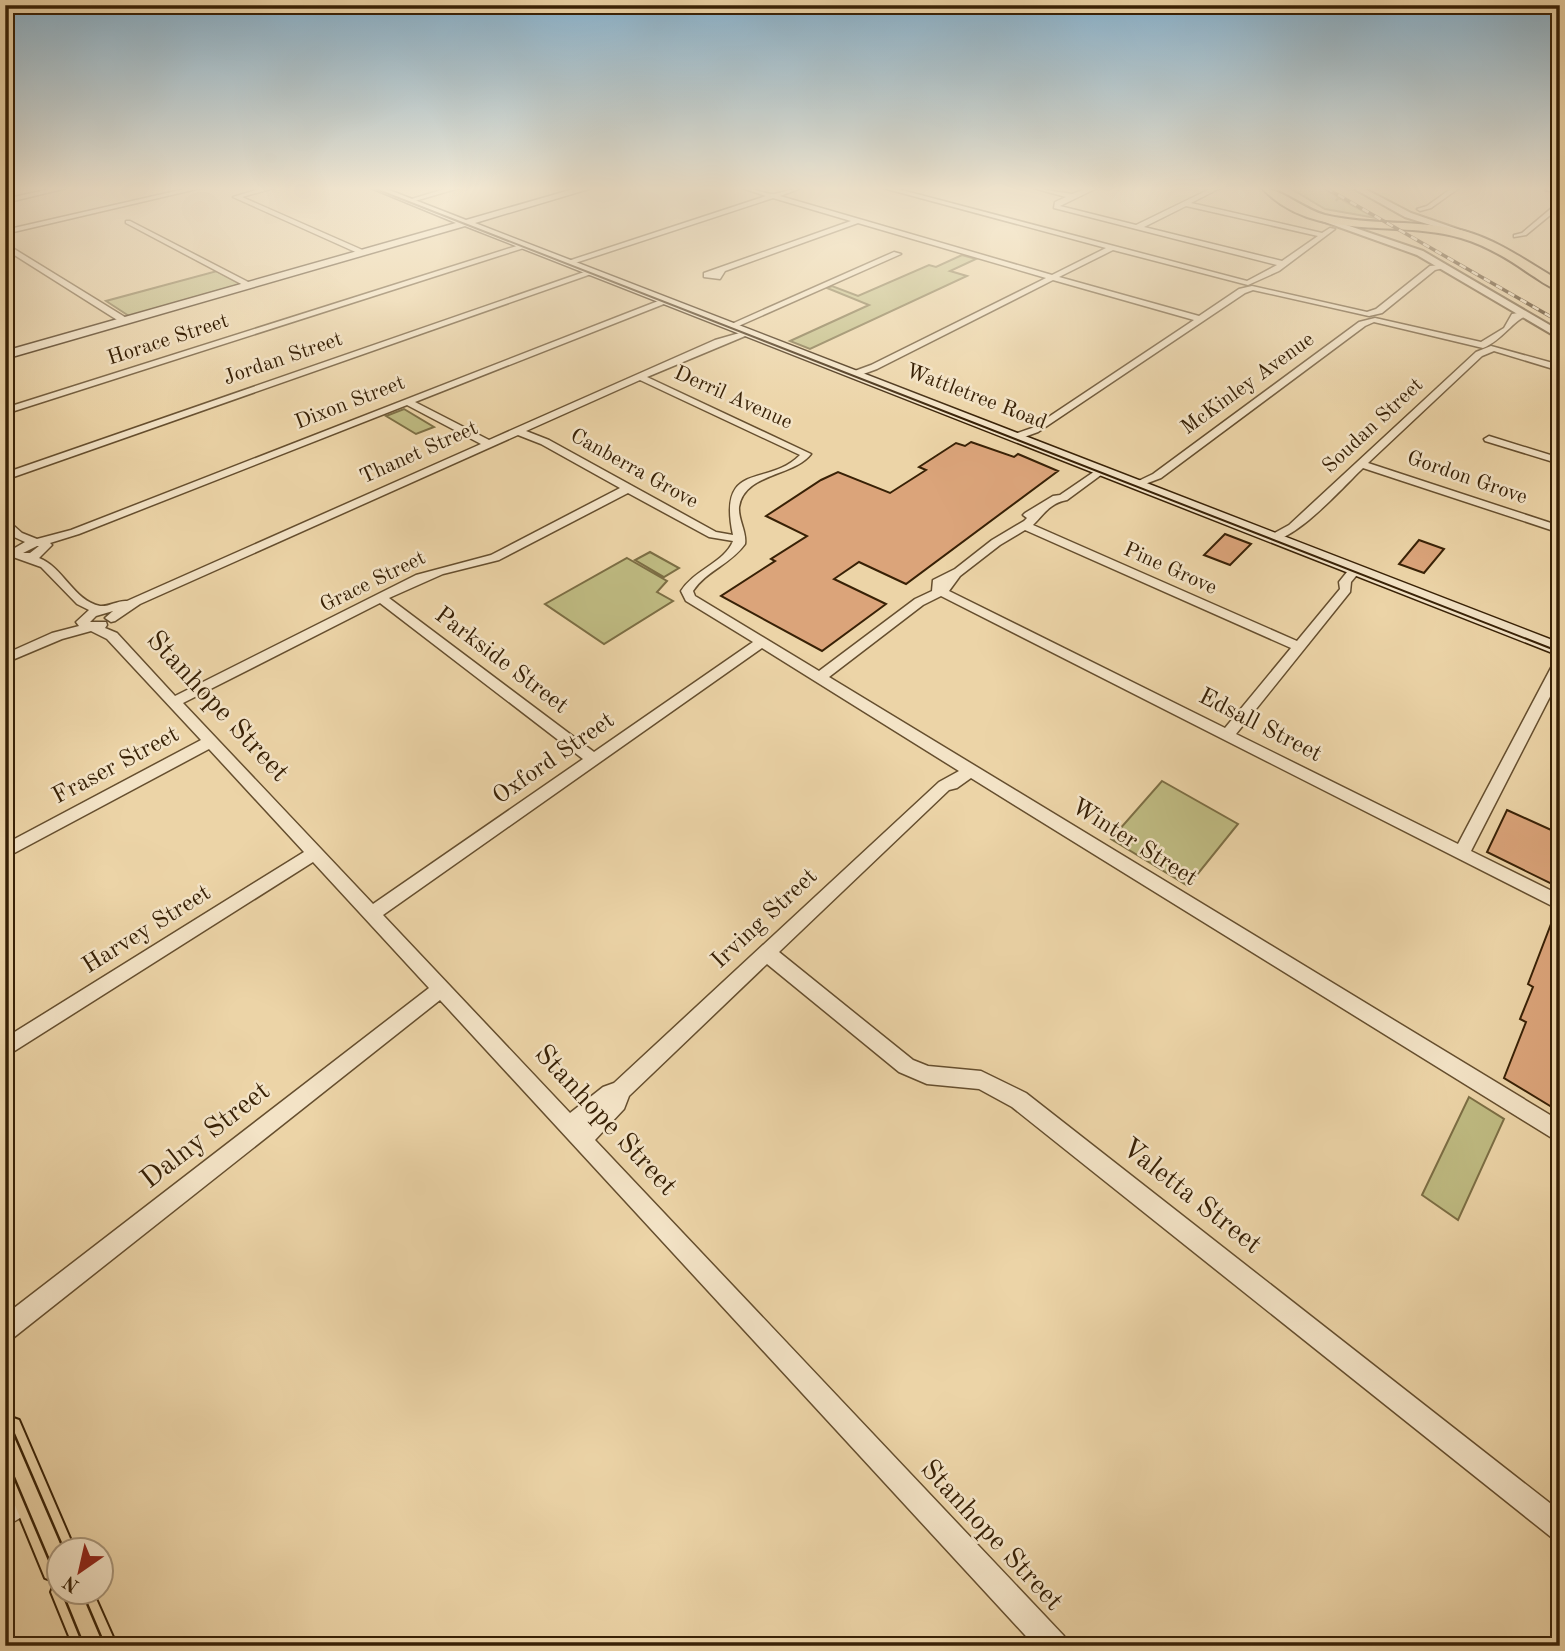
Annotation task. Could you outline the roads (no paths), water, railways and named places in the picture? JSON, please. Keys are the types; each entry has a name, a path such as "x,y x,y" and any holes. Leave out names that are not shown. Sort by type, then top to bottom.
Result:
{"highway":[{"path":"1523,265 1560,287"},
{"path":"1544,265 1560,275"}],"main road":[{"path":"5,355 320,265"},
{"name":"Wattletree Road","path":"576,265 858,376 1026,436 1097,469 1560,650"},
{"path":"5,1434 18,1503 46,1543"},
{"path":"78,1606 95,1646"}],"street":[{"path":"37,265 125,321"},
{"path":"211,265 250,285"},
{"name":"Horace Street","path":"5,411 458,265"},
{"name":"Jordan Street","path":"6,478 586,265"},
{"path":"722,272 740,265"},
{"name":"Thanet Street","path":"88,622 107,619 136,601 718,342 752,315 871,265"},
{"path":"1007,265 1199,320"},
{"path":"858,376 1077,265"},
{"path":"1174,265 1560,368"},
{"path":"1026,436 1281,265"},
{"path":"1440,265 1560,336"},
{"name":"McKinley Avenue","path":"1143,486 1155,482 1157,476 1432,271 1445,268"},
{"name":"Dixon Street","path":"18,554 664,299"},
{"name":"Soudan Street","path":"1279,540 1294,531 1293,527 1514,322 1527,316"},
{"name":"Derril Avenue","path":"640,377 806,454 798,462 761,476 741,492 734,506 740,534"},
{"path":"406,401 485,446"},
{"name":"Canberra Grove","path":"521,430 717,537 740,534"},
{"path":"1489,439 1560,461"},
{"name":"Gordon Grove","path":"1362,464 1560,530"},
{"path":"820,678 920,601 929,600 939,587 950,584 954,576 1004,538 1025,526 1039,511 1057,498 1062,498 1097,469"},
{"name":"Grace Street","path":"174,702 430,574 495,558 629,488"},
{"path":"1004,538 1007,530 1025,516 1039,511"},
{"path":"5,521 18,535 41,546 45,564"},
{"name":"Pine Grove","path":"1025,526 1299,647"},
{"name":"Winter Street","path":"740,534 729,558 695,580 687,591 695,602 1560,1133"},
{"path":"5,562 18,554 18,535"},
{"name":"Stanhope Street","path":"18,554 45,564 81,601 107,619 174,702 1054,1646"},
{"path":"1227,735 1346,589 1356,586 1361,572"},
{"name":"Edsall Street","path":"939,587 1560,902"},
{"name":"Parkside Street","path":"381,598 593,759"},
{"path":"5,659 88,622 80,606 81,601"},
{"name":"Stanhope Street","path":"88,622 107,619"},
{"name":"Oxford Street","path":"373,914 762,642"},
{"path":"1461,853 1560,664"},
{"name":"Fraser Street","path":"5,852 211,741"},
{"name":"Irving Street","path":"577,1132 617,1102 621,1090 944,786 961,779 964,767"},
{"name":"Harvey Street","path":"5,1048 315,853"},
{"name":"Valetta Street","path":"767,953 906,1066 927,1075 981,1080 1019,1100 1560,1528"},
{"name":"Dalny Street","path":"5,1330 442,988"}],"tram line":[{"path":"570,265 1560,652"},
{"path":"5,1413 58,1536"},
{"path":"5,1456 46,1553"},
{"path":"68,1606 84,1646"},
{"path":"88,1606 105,1646"}],"railway":[{"path":"1461,265 1560,322"}]}
